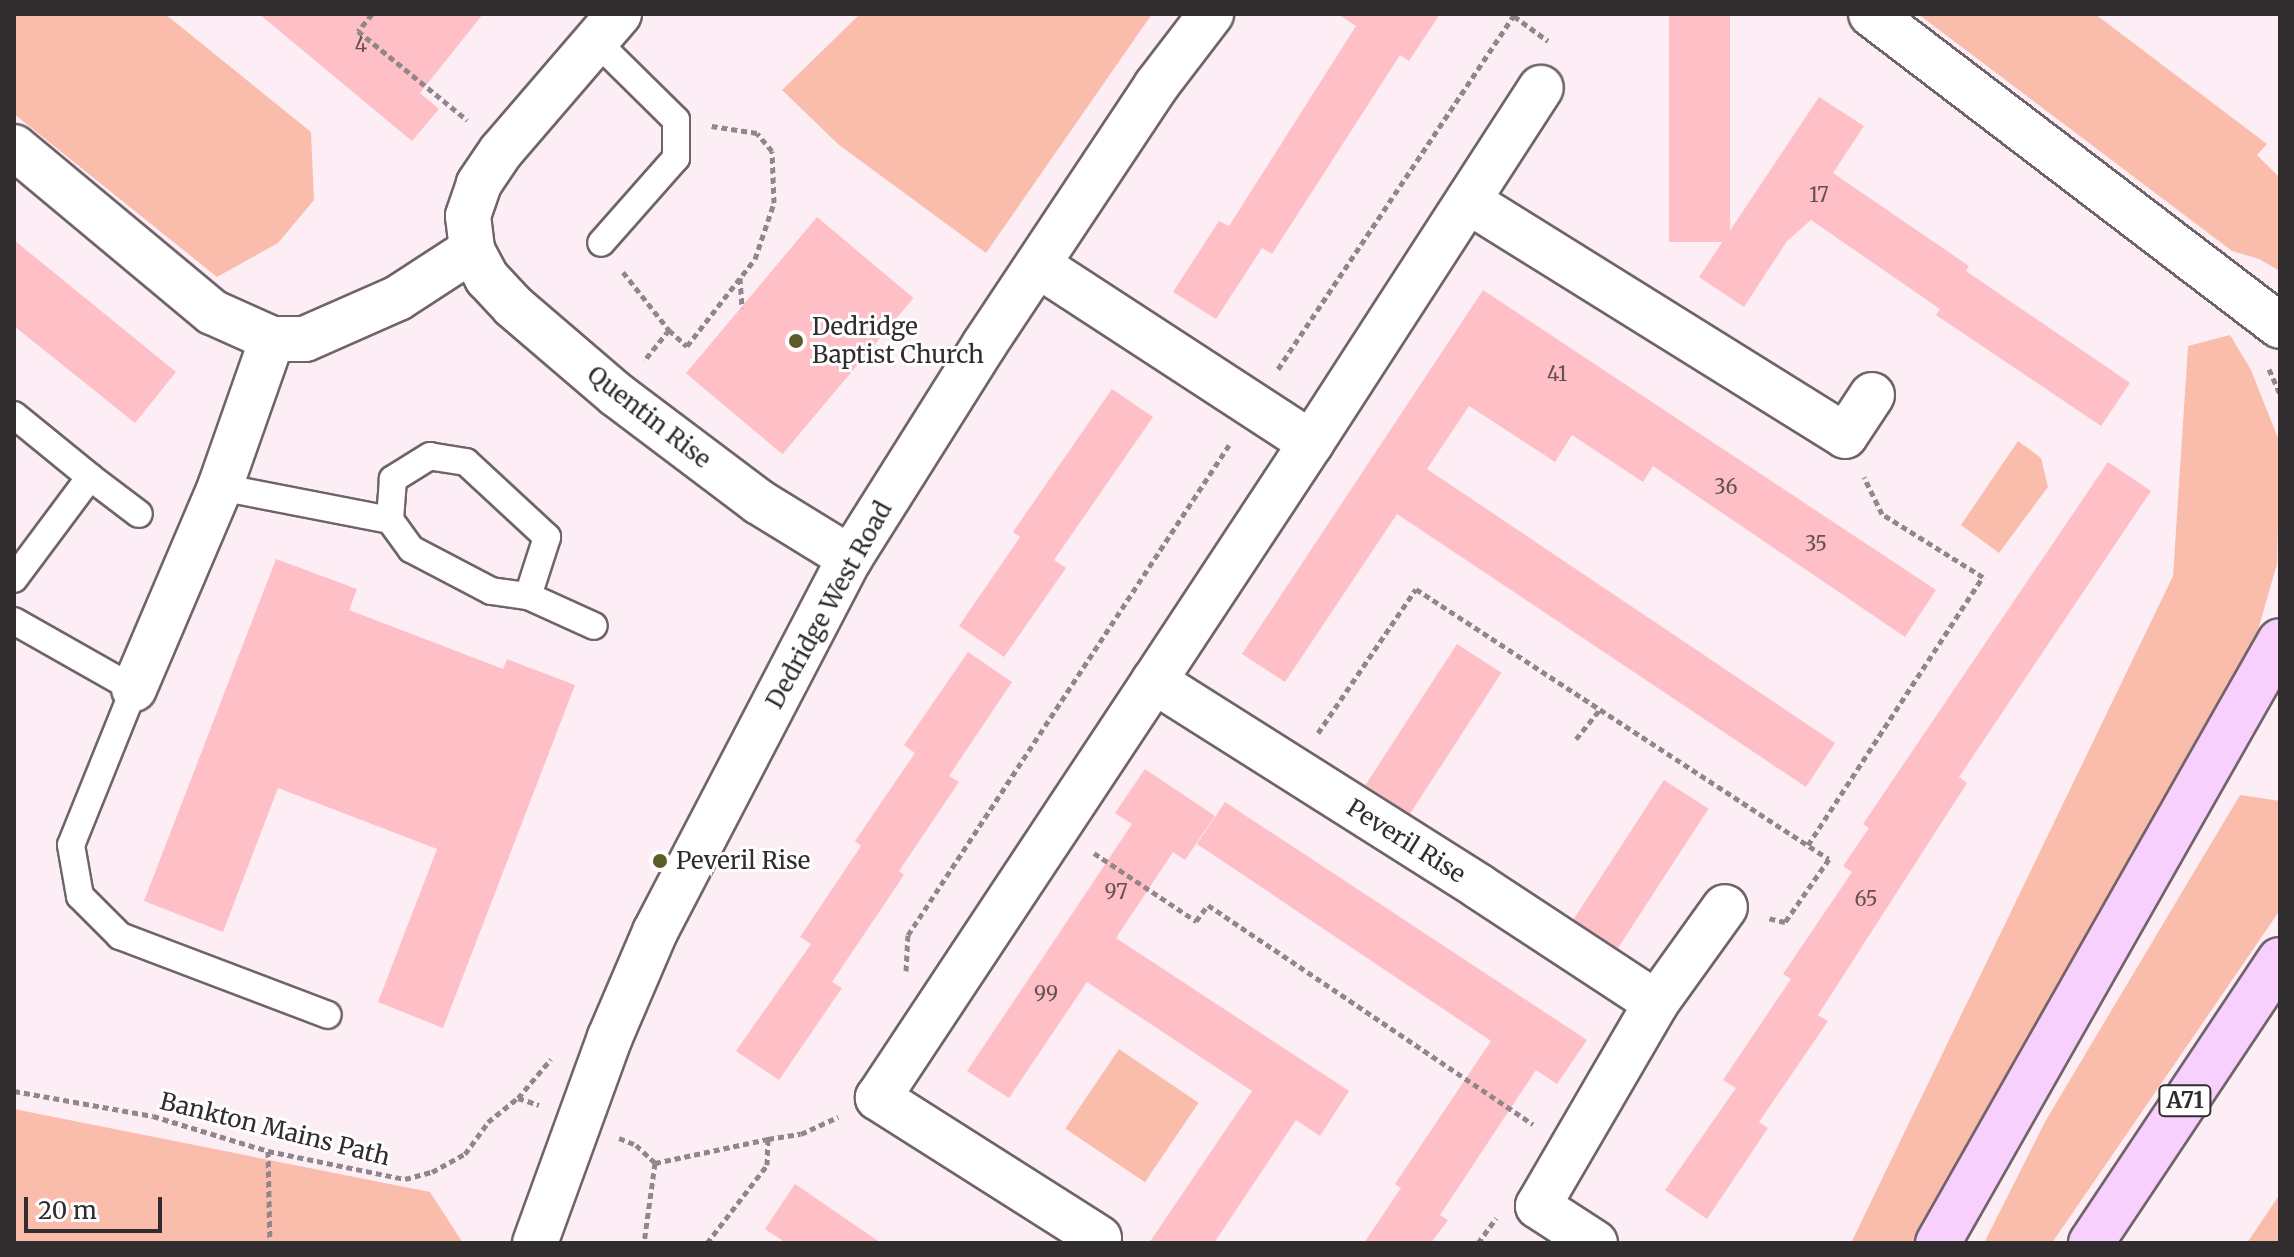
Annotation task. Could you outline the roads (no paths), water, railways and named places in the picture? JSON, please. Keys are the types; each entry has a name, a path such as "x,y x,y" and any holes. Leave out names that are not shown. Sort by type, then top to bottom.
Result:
{"main road":[{"path":"1938,1243 2280,641"},
{"name":"A71","path":"2091,1243 2280,960"}],"street":[{"name":"Dedridge West Road","path":"535,1243 610,1037 655,932 850,558 950,398 1156,86 1211,14"},
{"path":"1871,14 2277,327"},
{"name":"Quentin Rise","path":"610,22 501,151 479,184 468,216 472,250 487,278 513,306 617,395 759,502 850,558"},
{"path":"1099,1238 878,1098 1311,443 1541,88"},
{"path":"14,147 212,312 272,339 305,339 398,298 472,250"},
{"path":"1468,201 1845,436 1872,395"},
{"path":"1038,265 1311,443"},
{"path":"134,689 220,487 272,339"},
{"name":"Peveril Rise","path":"1154,681 1656,1003"},
{"path":"1595,1243 1538,1206 1656,1003 1725,907"}],"lane":[{"path":"601,243 676,158 676,120 610,22"},
{"path":"14,415 139,514"},
{"path":"528,596 547,537 466,462 430,456 393,479 390,520 411,549 491,591 528,596 594,626"},
{"path":"14,579 90,477"},
{"path":"220,487 390,520"},
{"path":"14,621 134,689 71,845 80,896 120,936 328,1015"}],"place":[{"name":"Dedridge Baptist Church","path":"796,341"},
{"name":"Peveril Rise","path":"660,861"}]}
